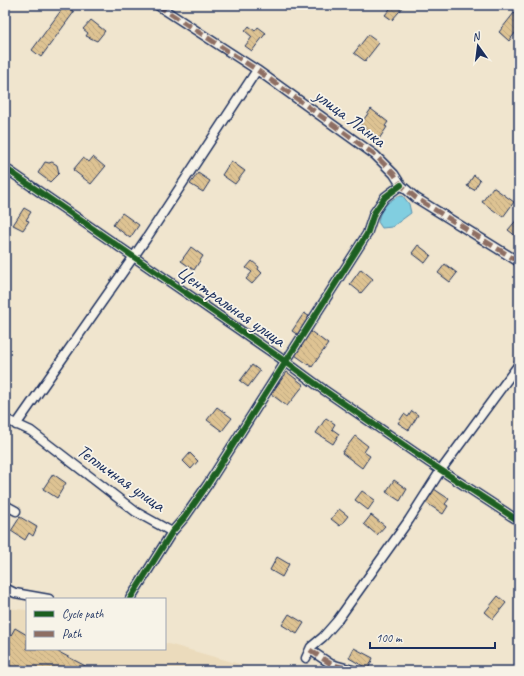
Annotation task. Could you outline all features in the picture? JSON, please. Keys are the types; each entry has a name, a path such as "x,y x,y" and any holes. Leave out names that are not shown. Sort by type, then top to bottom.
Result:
{"street":[{"name":"улица Ланка","path":"157,5 257,70 375,155 394,174 401,185 416,198 519,262"},
{"path":"16,425 133,256 257,70"},
{"name":"Центральная улица","path":"5,168 286,362 324,390 519,521"},
{"path":"172,532 185,517 208,484 286,362 367,234 374,213 381,202 385,197 401,185"},
{"path":"306,658 310,650 337,622 409,520 441,470 519,364"},
{"name":"Тепличная улица","path":"5,419 30,431 136,512 172,532 131,598"},
{"path":"5,505 16,511"},
{"path":"5,588 15,593 43,598"},
{"path":"310,650 321,659 331,664 356,671"}],"shaded area":[{"path":"7,608 26,610 26,650 166,650 166,643 250,667 247,671 5,671 5,611"}],"water":[{"path":"398,196 403,196 409,204 411,213 392,227 382,228 378,222 382,210 390,201"}],"building":[{"path":"65,5 74,12 41,57 32,50"},
{"path":"393,5 405,5 392,20 385,15"},
{"path":"514,13 519,17 519,28 509,41 499,32"},
{"path":"91,20 105,31 97,41 86,36 88,33 83,29"},
{"path":"249,26 255,31 258,27 266,33 252,51 245,46 252,37 245,31"},
{"path":"368,35 379,43 365,61 354,53"},
{"path":"371,109 388,122 385,126 387,127 379,139 360,125"},
{"path":"93,157 105,167 91,184 73,170 83,158 89,162"},
{"path":"231,161 245,171 235,184 222,175"},
{"path":"45,162 52,162 57,165 59,173 50,182 38,173"},
{"path":"198,173 210,181 203,192 190,184"},
{"path":"474,175 480,180 474,190 467,186"},
{"path":"493,187 514,202 503,217 482,202"},
{"path":"5,198 10,201 5,208"},
{"path":"24,208 31,212 26,220 29,221 23,230 13,225"},
{"path":"122,213 139,225 130,238 113,225"},
{"path":"519,217 519,234 517,237 508,230"},
{"path":"418,245 431,255 425,263 412,253"},
{"path":"191,247 203,256 194,270 181,261"},
{"path":"252,261 259,267 258,269 262,273 252,284 246,279 252,272 246,268"},
{"path":"445,264 457,273 450,282 438,273"},
{"path":"361,269 373,279 361,293 350,284"},
{"path":"304,313 310,317 298,335 292,331"},
{"path":"309,330 328,344 312,367 292,353"},
{"path":"252,365 260,371 248,387 240,381"},
{"path":"287,372 304,385 287,406 271,394"},
{"path":"217,407 232,418 222,431 207,420"},
{"path":"412,411 418,415 409,430 398,423 404,414 408,417"},
{"path":"326,418 335,424 332,429 339,434 333,444 316,433"},
{"path":"355,436 368,446 364,452 370,456 362,468 342,453"},
{"path":"190,453 198,461 191,469 183,461"},
{"path":"53,474 66,483 57,498 43,489"},
{"path":"394,480 407,489 400,501 386,492"},
{"path":"434,489 449,499 445,504 448,506 443,514 425,502"},
{"path":"362,491 375,500 368,510 355,500"},
{"path":"339,509 348,516 340,526 331,519"},
{"path":"371,515 385,526 377,535 364,524"},
{"path":"20,517 37,527 33,536 29,533 25,540 11,531"},
{"path":"277,557 289,564 282,577 270,570"},
{"path":"498,596 506,603 493,619 485,612"},
{"path":"289,614 304,623 297,634 282,625"},
{"path":"15,628 26,634 26,650 55,650 95,671 5,671 5,646"},
{"path":"354,648 373,658 368,669 349,658"}],"marked path":[{"path":"157,5 257,70 375,155 394,174 401,185 416,198 519,262"},
{"path":"310,650 331,664 356,671"}],"cycle path":[{"path":"5,168 430,463 519,521"},
{"path":"131,598 172,532 185,517 208,484 367,234 374,213 385,197 401,185"}]}
